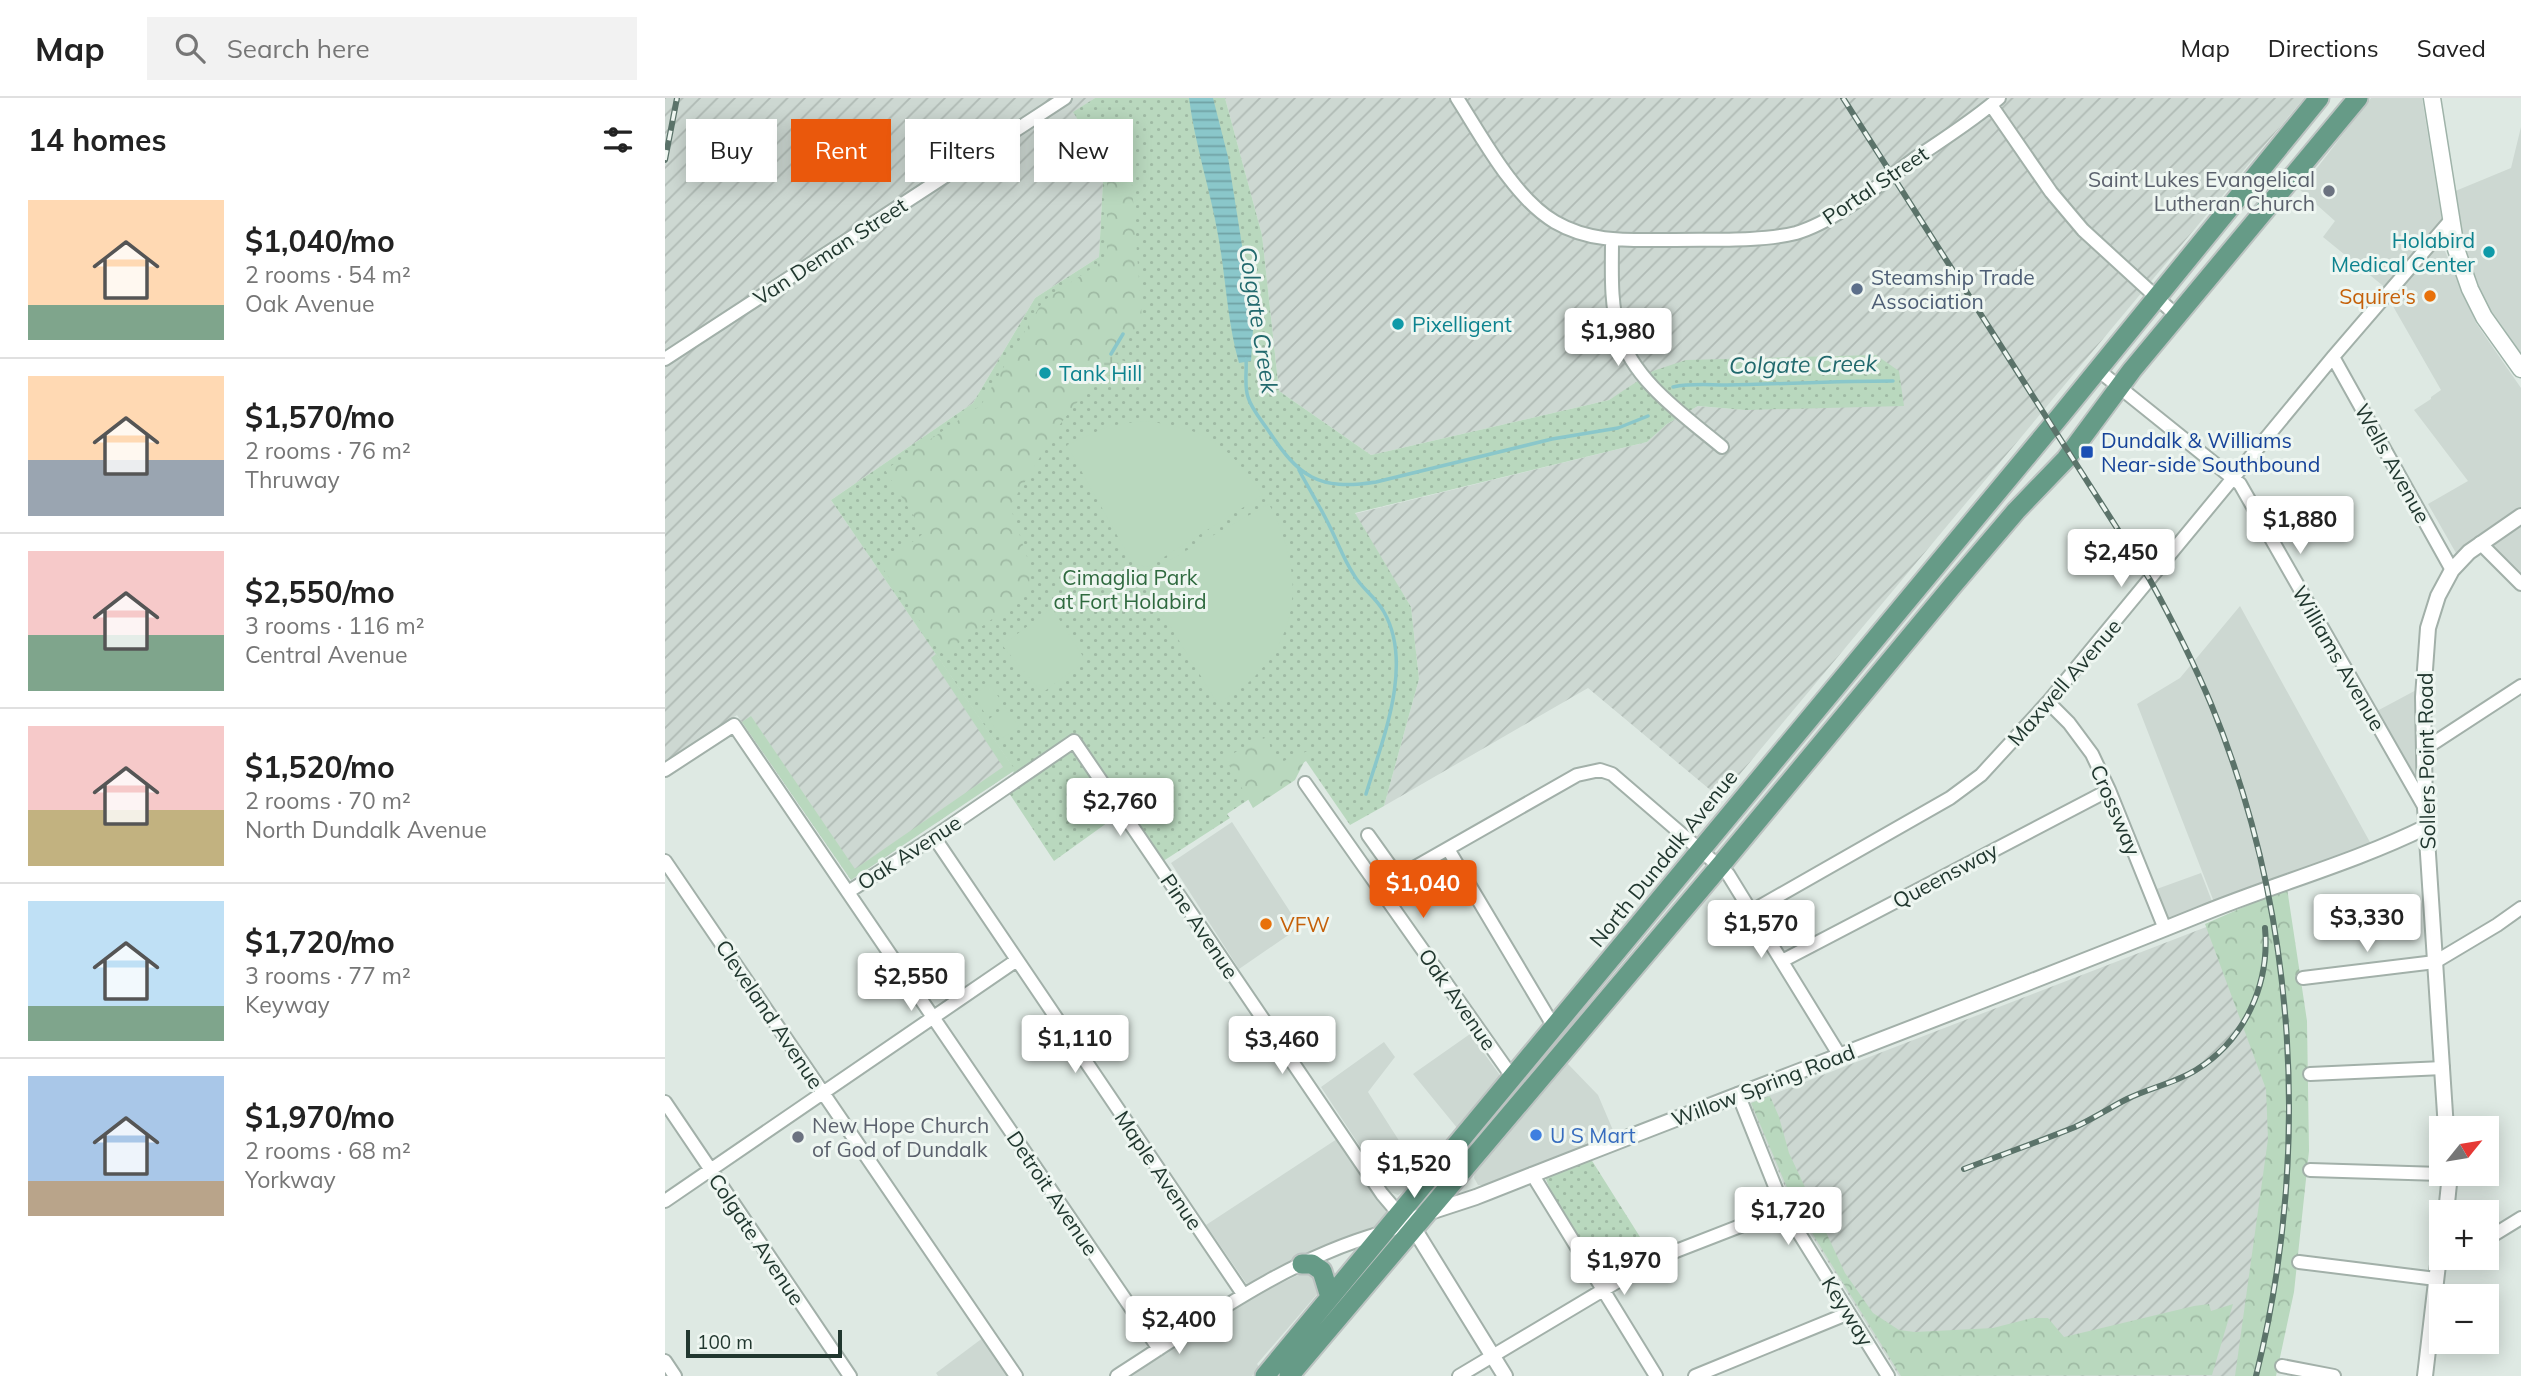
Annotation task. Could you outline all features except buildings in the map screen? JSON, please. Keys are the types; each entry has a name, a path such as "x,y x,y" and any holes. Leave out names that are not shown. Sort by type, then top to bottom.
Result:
{"main road":[{"name":"North Dundalk Avenue","path":"1289,1376 1411,1219 1513,1078 1554,1027 2098,370 2319,98"},
{"name":"North Dundalk Avenue","path":"1265,1376 1384,1232 1411,1219 1720,866 2016,511 2066,459 2177,316 2358,98"},
{"path":"2434,102 2456,249 2477,303 2497,337 2521,369"},
{"path":"1302,1264 1312,1264 1322,1270 1330,1297"}],"street":[{"name":"Van Deman Street","path":"665,359 1065,98"},
{"name":"Portal Street","path":"1457,98 1501,164 1538,209 1553,221 1574,231 1612,241 1742,237 1800,232 1817,225 1855,201 1995,101"},
{"path":"1995,101 2051,192 2083,230 2177,316"},
{"name":"Maxwell Avenue","path":"1752,911 1963,789 2008,748 2333,357 2450,221"},
{"path":"1612,241 1614,308 1624,345 1649,383 1722,447"},
{"name":"Wells Avenue","path":"2333,357 2452,570"},
{"name":"Williams Avenue","path":"2098,370 2240,484 2425,808"},
{"name":"Sollers Point Road","path":"2445,1116 2425,808 2424,659 2428,628 2438,596 2452,570 2480,543 2521,516"},
{"path":"2480,543 2521,584"},
{"path":"2423,751 2521,686"},
{"name":"Crossway","path":"2048,702 2092,754 2165,929"},
{"name":"Detroit Avenue","path":"665,770 734,725 1159,1349"},
{"name":"Oak Avenue","path":"848,892 1074,741"},
{"name":"Pine Avenue","path":"1074,741 1374,1182 1411,1219"},
{"path":"1368,835 1398,877 1577,775 1599,771 1618,778 1728,874 1840,1056"},
{"name":"Oak Avenue","path":"1305,783 1513,1078"},
{"name":"Queensway","path":"1782,961 2109,790"},
{"name":"Willow Spring Road","path":"1411,1219 1840,1056 2288,881 2389,846 2426,827"},
{"name":"Maple Avenue","path":"934,837 1243,1294"},
{"path":"1448,849 1554,1027"},
{"name":"Cleveland Avenue","path":"665,861 1016,1376"},
{"path":"2303,978 2435,962 2489,931 2521,908"},
{"path":"665,1201 1017,960"},
{"path":"2309,1074 2443,1068"},
{"name":"Keyway","path":"1738,1094 1784,1209 1888,1376"},
{"name":"Colgate Avenue","path":"665,1102 850,1376"},
{"path":"2310,1170 2429,1174"},
{"path":"1532,1174 1656,1376"},
{"path":"1459,1376 1635,1271 1676,1251 1784,1209"},
{"path":"2499,1231 2521,1218"},
{"path":"1411,1219 1505,1376"},
{"path":"1117,1376 1243,1294 1302,1264 1384,1232"},
{"path":"2299,1262 2436,1279"},
{"path":"2425,1376 2438,1270"},
{"path":"1695,1376 1849,1313"},
{"path":"665,1361 675,1376"},
{"path":"2282,1366 2335,1376"}],"shaded area":[{"path":"665,98 1095,98 1074,112 1078,119 1034,119 1034,182 1103,182 1099,257 1035,298 973,403 831,500 1015,770 851,880 737,715 665,763"},
{"path":"1225,98 2304,98 1720,798 1588,688 1384,806 1419,679 1411,607 1354,514 1647,442 1667,424 1698,406 1745,410 1629,388 1609,400 1371,455 1279,391 1262,235"},
{"path":"2371,98 2422,98 2442,221 2387,289 2323,237 2335,221 2300,190"},
{"path":"2521,127 2521,354 2492,314 2481,292 2468,260 2453,192 2511,168"},
{"path":"2441,242 2476,323 2521,388 2521,577 2479,535 2456,553 2428,504 2468,481 2414,410 2441,390 2390,301"},
{"path":"2240,606 2371,844 2214,902 2137,704 2180,678"},
{"path":"2420,688 2421,777 2414,778 2377,711"},
{"path":"1232,822 1300,927 1239,969 1171,863"},
{"path":"2201,873 2213,904 2170,920 2164,918 2154,890"},
{"path":"2258,907 2275,1141 2240,1376 1899,1376 1792,1204 1750,1103"},
{"path":"1470,1034 1499,1074 1499,1080 1458,1129 1413,1074"},
{"path":"1384,1042 1395,1057 1368,1092 1419,1172 1407,1189 1398,1195 1390,1192 1321,1087"},
{"path":"1567,1063 1598,1095 1615,1135 1485,1185 1478,1185 1474,1178 1475,1170"},
{"path":"1340,1137 1383,1203 1386,1219 1379,1228 1248,1286 1206,1225"},
{"path":"1304,1272 1315,1273 1319,1292 1257,1364 1260,1368 1252,1376 1126,1376 1235,1306"},
{"path":"984,1337 1011,1376 938,1376 936,1373"}],"green space":[{"name":"Cimaglia Park at Fort Holabird","path":"1095,98 1225,98 1262,235 1279,391 1371,455 1609,400 1653,371 1686,360 1876,355 1899,371 1904,406 1745,410 1698,406 1667,424 1647,442 1355,513 1411,607 1419,679 1384,806 1350,825 1306,761 1227,814 1230,818 1154,867 1118,815 1054,861 1009,793 1014,769 831,500 973,403 1035,298 1099,257 1103,182 1133,182 1133,119 1077,119 1073,112"},
{"path":"1107,182 1132,182 1142,320 1061,423 1010,506 1030,566 1029,593 943,654 881,566 924,533 885,470 981,405 1043,301 1107,258"},
{"path":"1108,354 1131,364 1131,373 1107,376 1099,383 1092,382 1090,377 1097,360"},
{"path":"1142,421 1182,428 1213,441 1238,463 1263,495 1148,567 1133,564 1067,445 1109,426"},
{"path":"1269,504 1288,551 1292,574 1289,619 1267,662 1249,682 1218,704 1144,584 1150,571"},
{"path":"1052,608 1086,661 1042,693 1002,645"},
{"path":"936,654 1015,770 851,880 742,722 751,716 855,869 1003,767 931,658"},
{"path":"989,684 1003,703 986,715 973,695"},
{"path":"1005,707 1019,727 1002,738 989,719"},
{"path":"1263,737 1269,739 1271,752 1279,763 1310,750 1295,780 1253,808 1225,758"},
{"path":"2287,888 2307,1021 2309,1151 2294,1292 2276,1376 2235,1376 2268,1139 2266,1089 2205,924"},
{"path":"1770,1096 1789,1153 1845,1273 1873,1313 1899,1330 1915,1332 1993,1328 2032,1318 2048,1318 2064,1337 2194,1306 2209,1304 2211,1311 2233,1304 2212,1375 1901,1376 1794,1204 1751,1103"},
{"path":"1589,1156 1652,1256 1612,1279 1603,1279 1558,1208 1545,1177"}],"water":[{"name":"Colgate Creek","path":"1189,98 1213,98 1228,157 1253,329 1251,361 1239,363 1235,347 1218,235"}],"waterway":[{"path":"1111,354 1123,334"},
{"name":"Colgate Creek","path":"1246,359 1249,401 1279,446 1312,477 1339,484 1376,482 1552,439 1618,428 1648,416"},
{"name":"Colgate Creek","path":"1673,387 1893,381"},
{"path":"1299,470 1350,569 1381,607 1392,633 1396,679 1387,727 1366,794"}],"railway":[{"path":"665,160 677,98"},
{"path":"1843,98 2150,580 2204,688 2240,785 2262,867 2278,952 2287,1037 2289,1122 2284,1208 2273,1292 2256,1376"},
{"path":"1964,1169 2075,1127 2127,1099 2188,1075 2213,1058 2241,1027 2251,1009 2263,970 2265,928"}],"place":[{"name":"Saint Lukes Evangelical Lutheran Church","path":"2329,191"},
{"name":"Holabird Medical Center","path":"2489,252"},
{"name":"Steamship Trade Association","path":"1857,289"},
{"name":"Squire's","path":"2430,296"},
{"name":"Pixelligent","path":"1398,324"},
{"name":"Tank Hill","path":"1045,373"},
{"name":"Dundalk & Williams Near-side Southbound","path":"2087,452"},
{"name":"VFW","path":"1266,924"},
{"name":"U S Mart","path":"1536,1135"},
{"name":"New Hope Church of God of Dundalk","path":"798,1137"}]}
